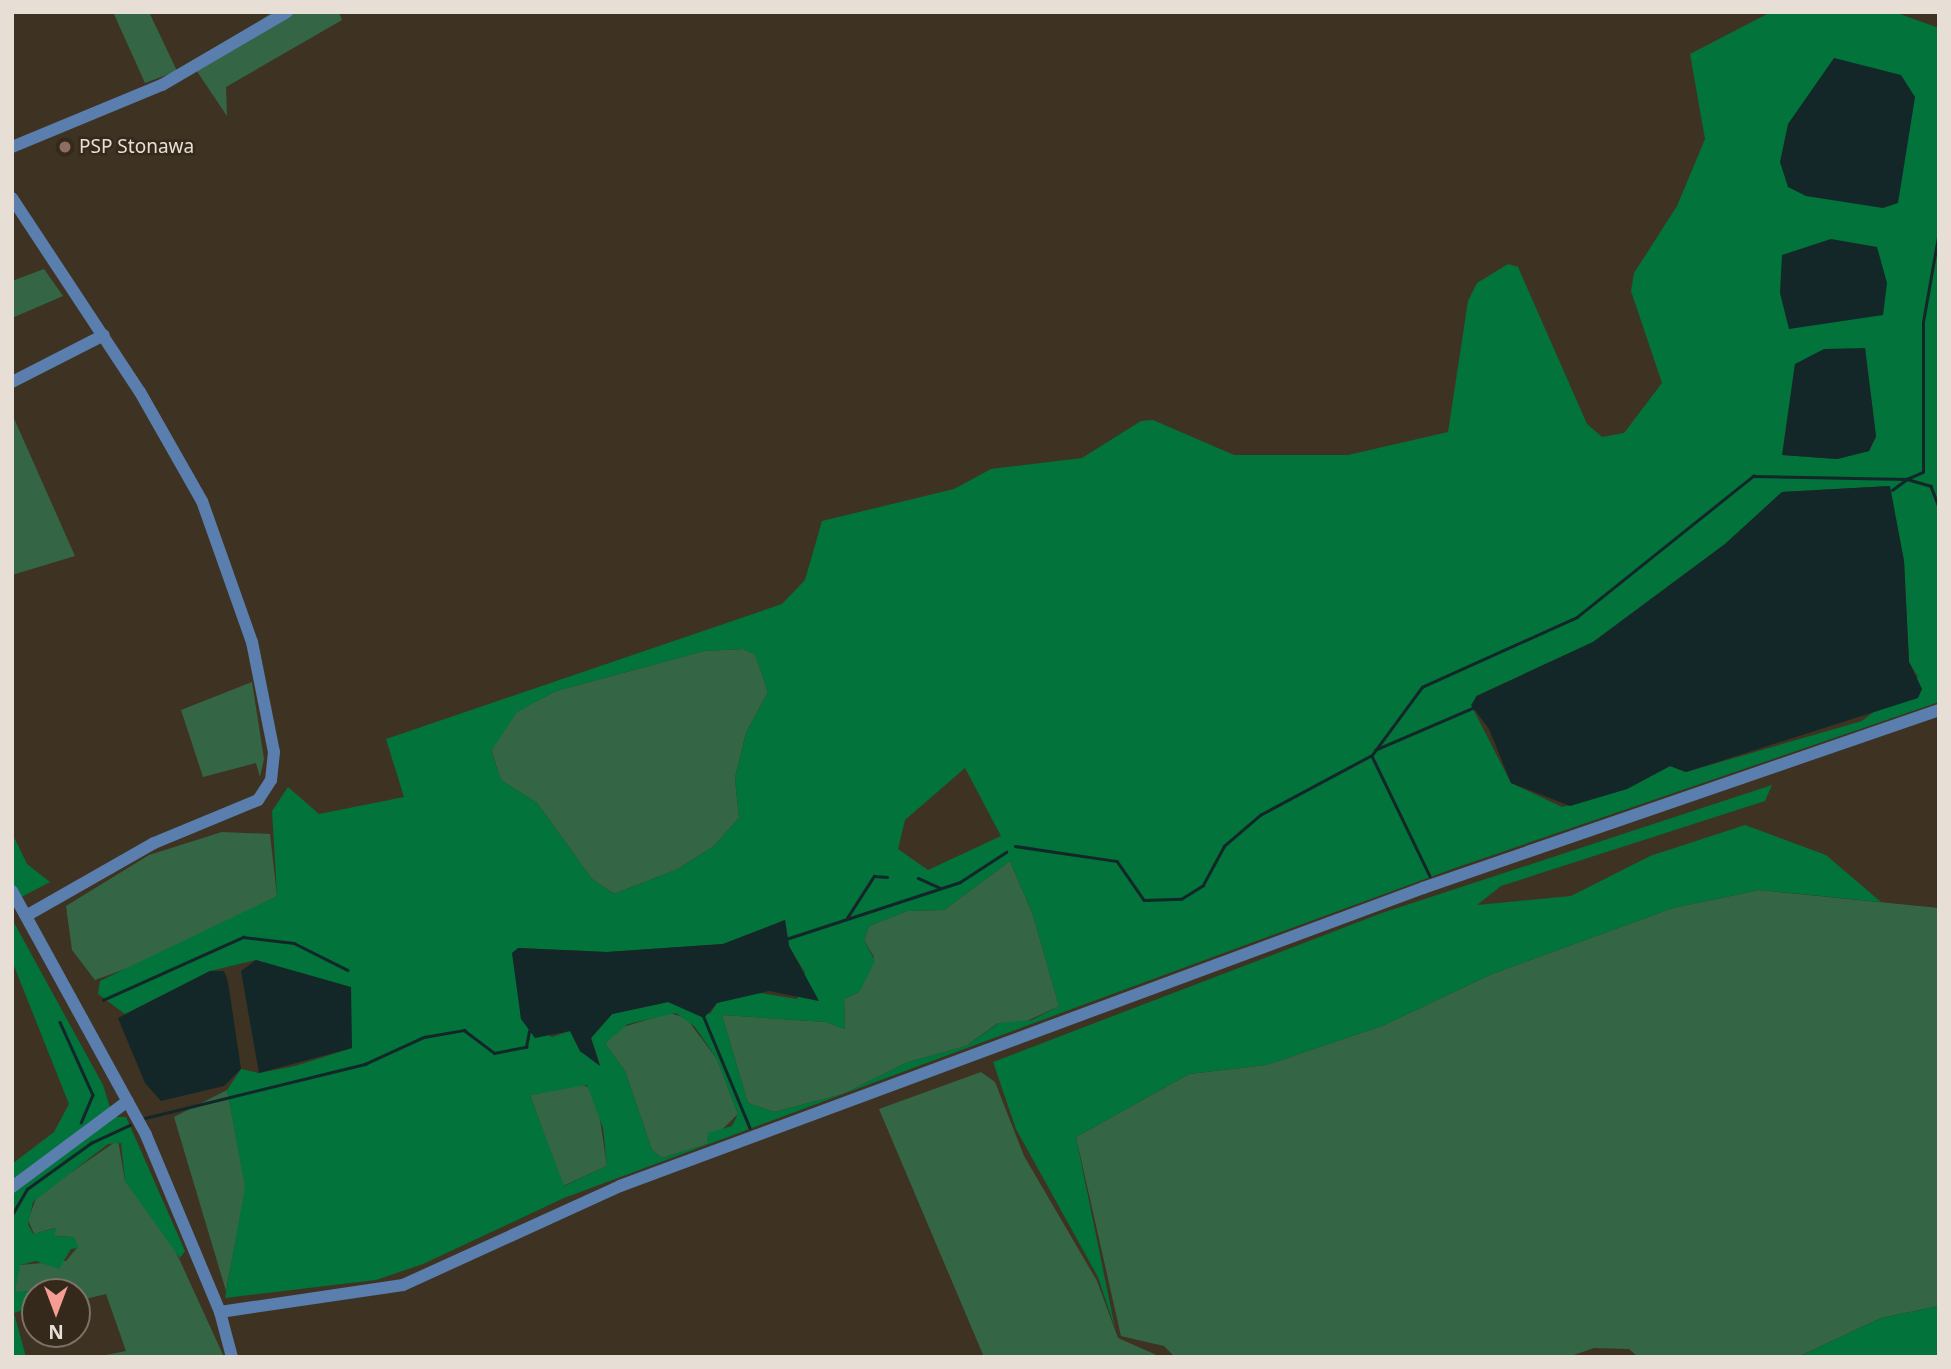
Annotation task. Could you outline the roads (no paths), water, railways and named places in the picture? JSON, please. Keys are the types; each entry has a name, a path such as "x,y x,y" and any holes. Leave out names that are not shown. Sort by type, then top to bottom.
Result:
{"street":[{"path":"12,147 162,85 287,12"},
{"path":"12,198 104,335 202,501 233,581 268,713 271,780 258,800 155,843 26,916"},
{"path":"12,382 104,335"},
{"path":"220,1312 403,1285 620,1186 1423,888 1939,710"},
{"path":"12,891 128,1101 220,1312 232,1357"},
{"path":"12,1186 128,1101"}],"water":[{"path":"1834,58 1901,75 1915,97 1898,203 1883,208 1806,196 1788,187 1780,162 1788,124"},
{"path":"1831,239 1877,247 1887,283 1883,315 1789,329 1780,293 1782,255"},
{"path":"1865,348 1876,436 1869,451 1837,459 1782,455 1795,364 1824,349"},
{"path":"1890,486 1904,561 1909,662 1922,689 1918,698 1686,772 1670,766 1627,789 1570,806 1511,783 1489,729 1471,705 1477,696 1593,642 1725,544 1782,492"},
{"path":"785,920 789,946 819,1001 769,991 717,1003 704,1018 668,1002 612,1014 591,1038 600,1066 580,1051 570,1031 535,1038 521,1019 512,953 518,948 607,952 723,944"},
{"path":"256,960 351,987 352,1048 259,1073 241,971"},
{"path":"210,971 224,971 228,982 241,1069 224,1086 161,1101 145,1083 118,1018"}],"waterway":[{"path":"1015,846 1117,861 1144,900 1181,899 1203,885 1224,846 1260,815 1372,755 1422,687 1577,617 1753,476 1907,479 1923,472 1923,322 1939,231"},
{"path":"1892,490 1907,479 1931,486 1939,507"},
{"path":"1375,750 1475,707"},
{"path":"1372,756 1430,876"},
{"path":"786,939 960,882 1006,852"},
{"path":"847,918 874,876 887,877"},
{"path":"918,878 940,888"},
{"path":"103,1000 243,937 294,943 348,970"},
{"path":"703,1015 750,1128"},
{"path":"60,1022 93,1095 81,1123"},
{"path":"145,1118 365,1064 424,1037 464,1030 494,1053 526,1047 529,1031"},
{"path":"12,1215 27,1189 91,1143 130,1125"}],"place":[{"name":"PSP Stonawa","path":"65,147"}]}
